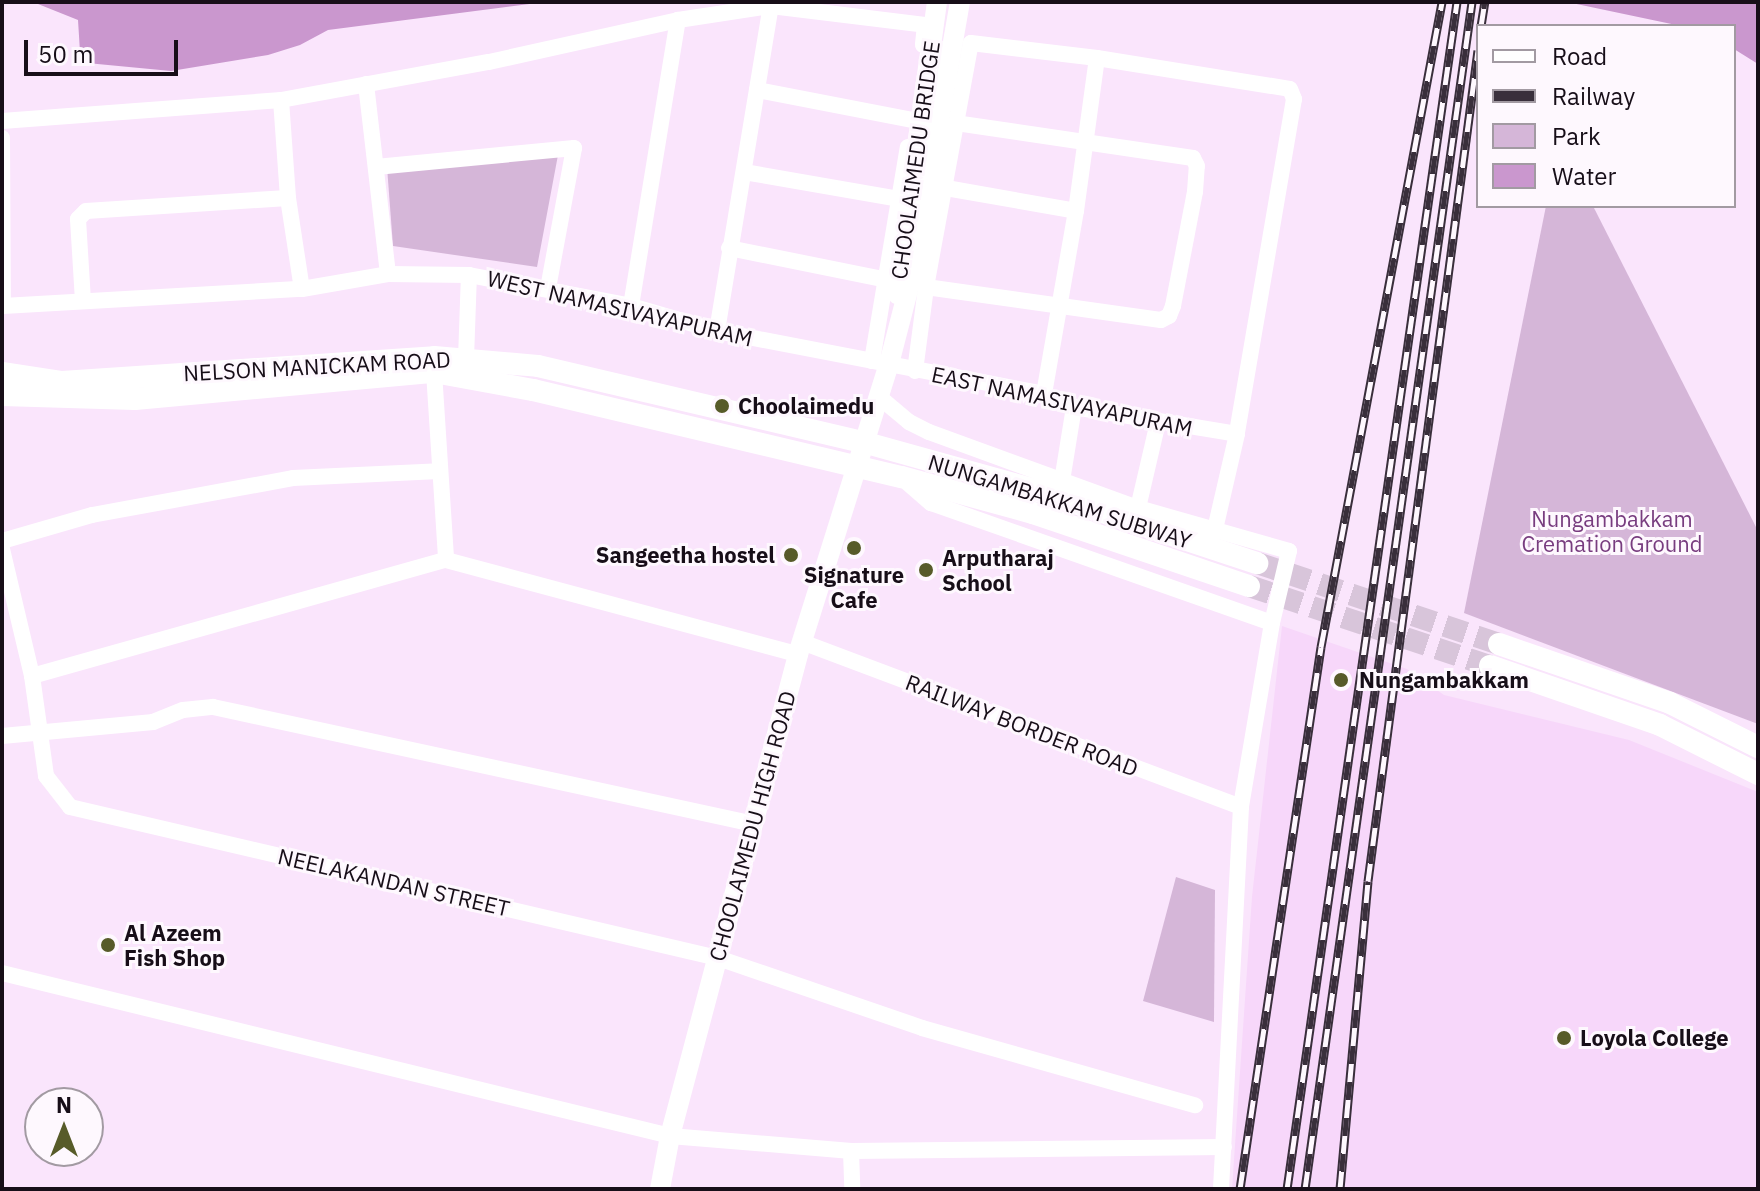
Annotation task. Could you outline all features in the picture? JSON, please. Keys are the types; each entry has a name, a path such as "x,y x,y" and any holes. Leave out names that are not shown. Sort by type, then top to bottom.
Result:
{"main road":[{"name":"NELSON MANICKAM ROAD","path":"2,373 62,382 418,358 466,359 538,366 863,442"},
{"name":"NELSON MANICKAM ROAD","path":"2,395 135,399 434,372 533,390 855,466"},
{"name":"NUNGAMBAKKAM SUBWAY","path":"863,442 1039,491 1257,563"},
{"name":"NUNGAMBAKKAM SUBWAY","path":"855,466 1033,513 1249,586"},
{"path":"1499,644 1670,703 1758,747"},
{"path":"1490,666 1660,725 1758,774"}],"street":[{"name":"CHOOLAIMEDU BRIDGE","path":"898,318 898,270 937,2"},
{"path":"881,363 913,271 960,4"},
{"path":"717,331 771,6"},
{"path":"2,121 281,100 489,62 678,20 771,6 925,25 887,280 878,396 863,442"},
{"path":"631,306 678,20"},
{"path":"915,371 926,287 971,43 1097,58 1290,89 1294,99 1237,434 1215,529"},
{"path":"1044,394 1076,211 1097,58"},
{"path":"366,84 388,274"},
{"path":"757,90 913,120"},
{"path":"281,100 288,198 302,289"},
{"path":"926,287 1161,320 1169,316 1195,192 1197,166 1193,158 957,123"},
{"name":"WEST NAMASIVAYAPURAM","path":"2,138 3,306 302,289 388,274 469,275 548,288 631,306 717,331 881,363"},
{"path":"376,167 574,148 548,288"},
{"path":"744,172 899,199"},
{"path":"946,188 1076,211"},
{"path":"83,301 78,219 86,211 288,198"},
{"path":"729,248 887,280"},
{"path":"466,359 469,275"},
{"name":"EAST NAMASIVAYAPURAM","path":"881,363 1044,394 1074,407 1237,434"},
{"path":"32,676 446,560 434,372"},
{"path":"878,396 909,422 929,432 1138,508 1289,551 1272,623 1241,807 1221,1189"},
{"path":"1062,481 1074,407"},
{"path":"1138,508 1158,422"},
{"name":"CHOOLAIMEDU HIGH ROAD","path":"660,1189 670,1136 800,648 863,442"},
{"path":"2,541 92,515 293,478 439,471"},
{"path":"902,477 931,503 1272,623"},
{"path":"2,549 32,676 39,734"},
{"name":"RAILWAY BORDER ROAD","path":"446,560 800,648 1241,807"},
{"path":"2,736 153,722 183,710 213,707 754,824"},
{"name":"NEELAKANDAN STREET","path":"39,734 46,776 70,807 718,958 922,1028 1195,1105"},
{"path":"2,973 670,1136 851,1151 1224,1147"},
{"path":"851,1151 852,1189"}],"shaded area":[{"name":"Loyola College","path":"1282,626 1407,669 1444,695 1629,740 1758,792 1758,1189 1232,1189 1252,897"}],"green space":[{"path":"558,155 537,267 393,246 387,167"},
{"name":"Nungambakkam Cremation Ground","path":"1546,208 1594,208 1758,531 1758,724 1464,613"},
{"path":"1176,877 1215,890 1214,1022 1143,1001"}],"water":[{"path":"33,2 545,2 328,30 300,45 268,55 171,71 87,63 80,52 78,20"},
{"path":"1567,2 1758,2 1758,64 1736,50 1736,24 1672,24"}],"tunnel":[{"path":"1257,563 1499,644"},
{"path":"1249,586 1490,666"}],"railway":[{"path":"1240,1189 1321,647 1442,2"},
{"path":"1287,1189 1457,2"},
{"path":"1305,1189 1472,2"},
{"path":"1481,24 1485,2"},
{"path":"1340,1189 1368,881 1476,65"}],"place":[{"name":"Choolaimedu","path":"722,406"},
{"name":"Signature Cafe","path":"854,548"},
{"name":"Sangeetha hostel","path":"791,555"},
{"name":"Arputharaj School","path":"926,570"},
{"name":"Nungambakkam","path":"1341,680"},
{"name":"Al Azeem Fish Shop","path":"108,945"},
{"name":"Loyola College","path":"1564,1038"}]}
